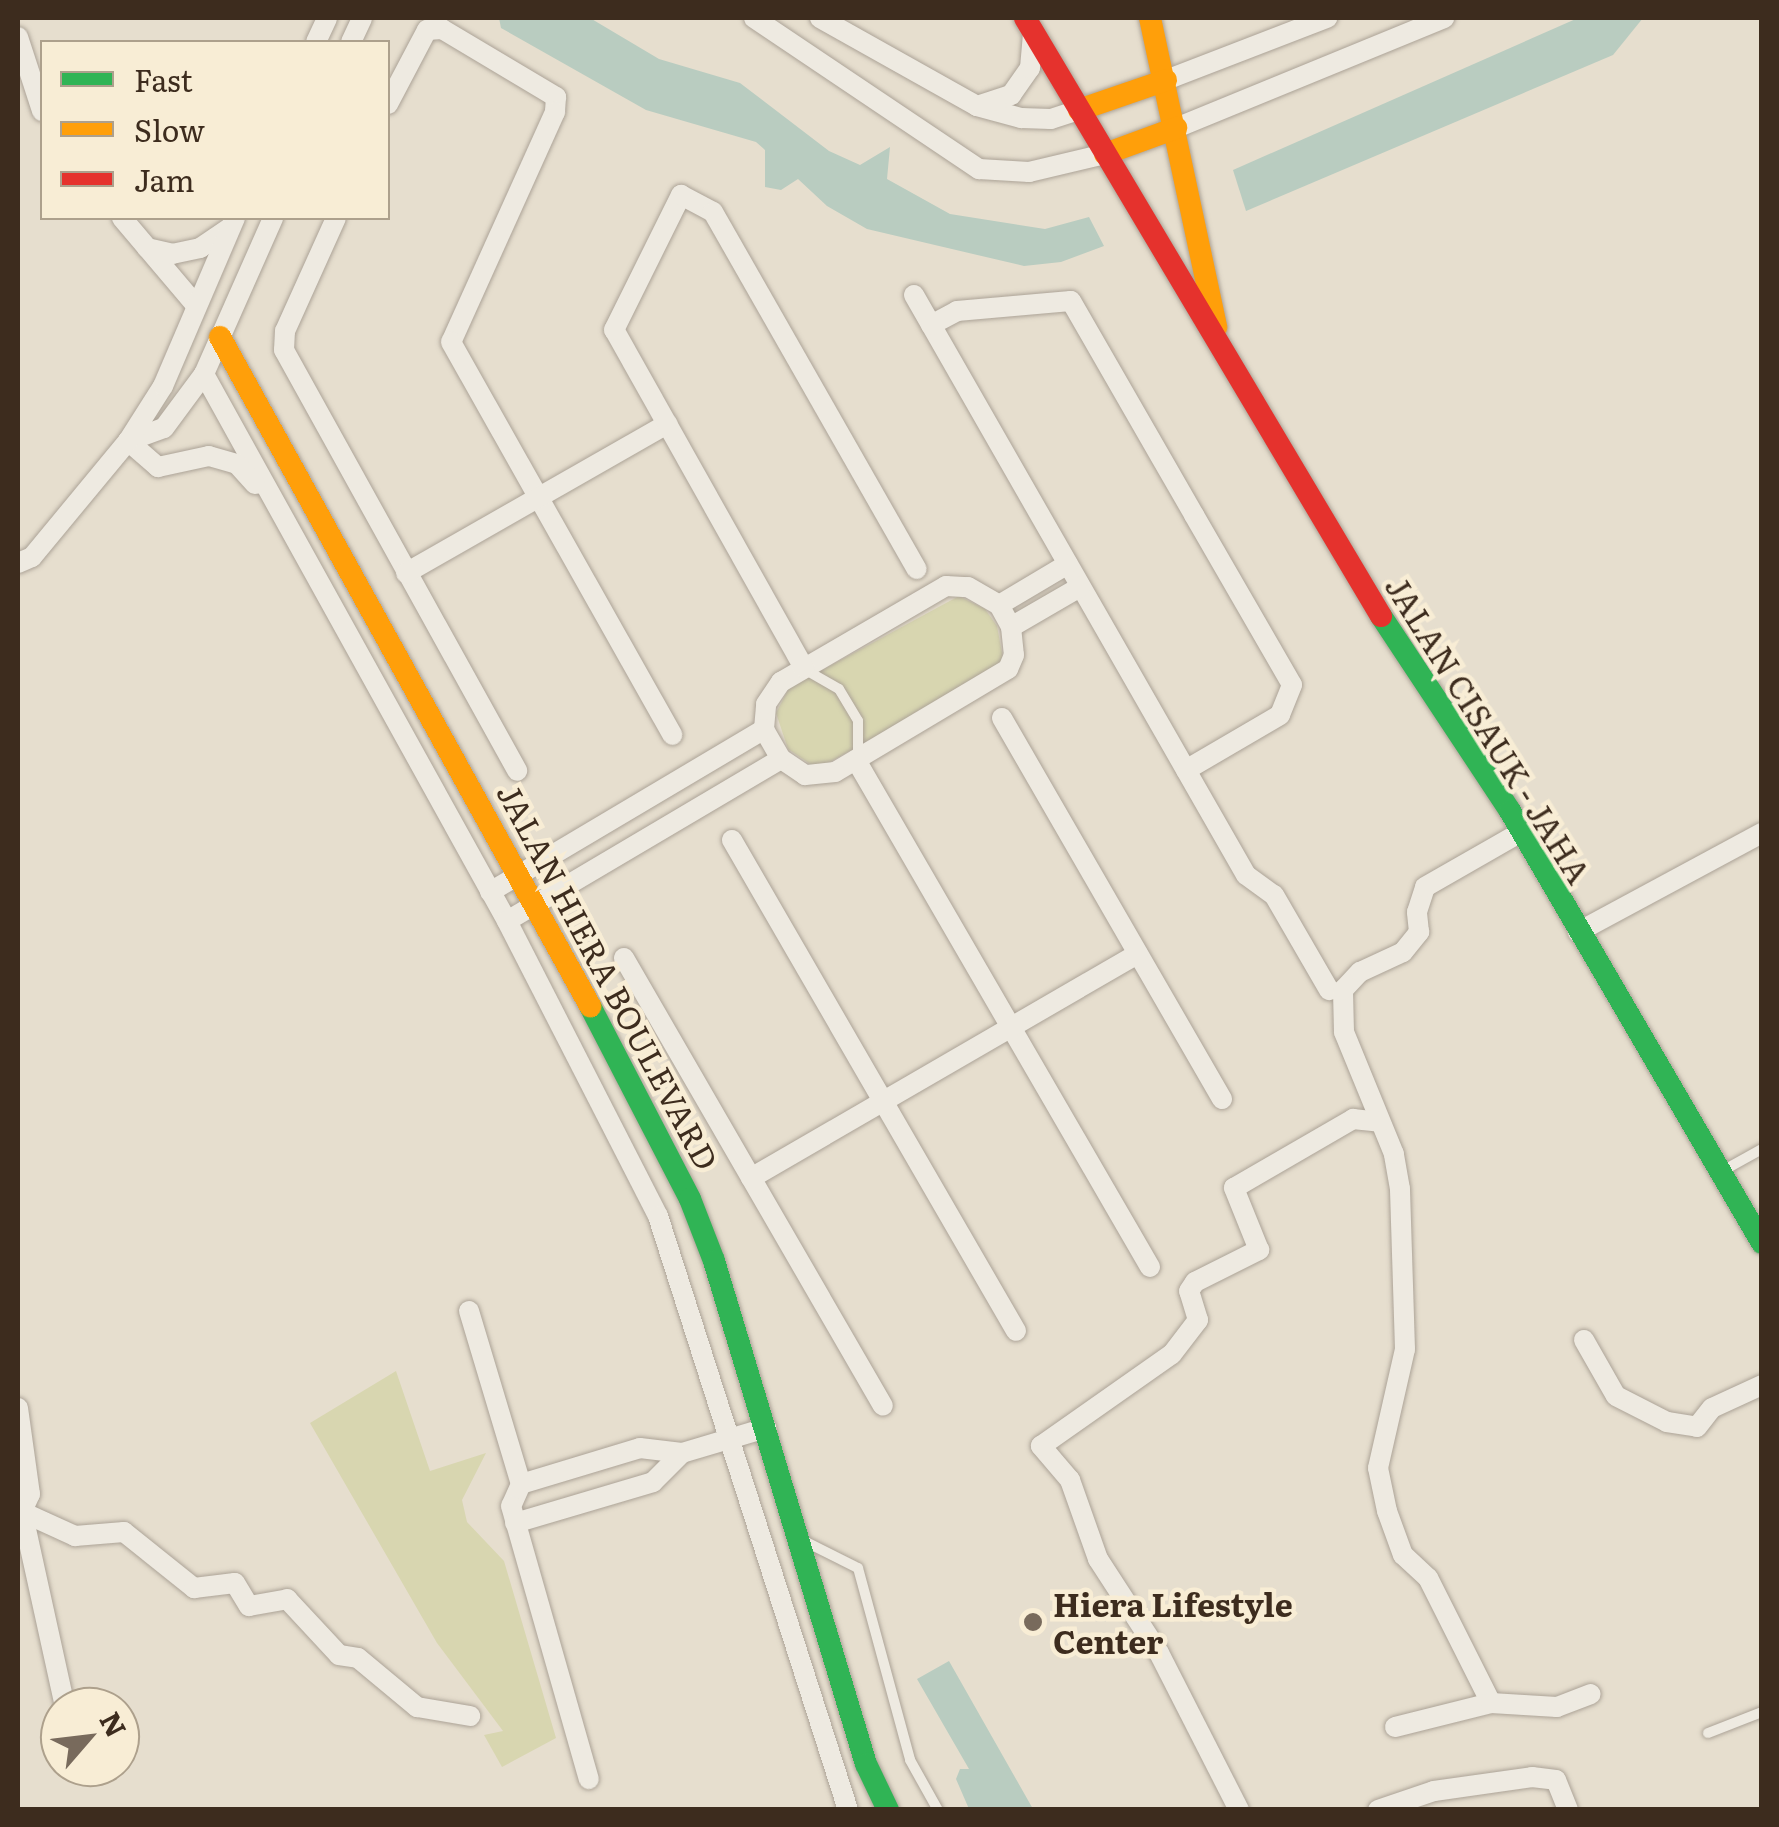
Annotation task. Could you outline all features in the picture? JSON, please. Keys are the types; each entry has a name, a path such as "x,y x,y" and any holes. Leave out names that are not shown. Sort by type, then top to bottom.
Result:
{"main road":[{"path":"1150,18 1222,354"},
{"name":"JALAN CISAUK - JAHA","path":"1029,24 1330,539 1521,832 1762,1243"},
{"path":"1079,110 1166,80"},
{"path":"1105,154 1176,128"},
{"name":"JALAN HIERA BOULEVARD","path":"220,337 537,903 690,1200 766,1428 866,1764 888,1810"}],"street":[{"path":"754,18 979,169 1049,170 1105,154"},
{"path":"820,18 978,106 1021,118 1051,119 1079,110"},
{"path":"1166,80 1327,18"},
{"path":"1176,128 1444,18"},
{"path":"978,106 1011,94 1030,68 1029,24"},
{"path":"390,100 427,30 442,29 556,97 555,112 451,342 672,735"},
{"path":"18,37 40,105"},
{"path":"804,668 614,330 680,195 713,212 917,569"},
{"path":"124,220 145,247 183,282 195,304"},
{"path":"128,441 164,428 204,374 272,220"},
{"path":"335,220 285,330 284,350 517,770"},
{"path":"145,247 172,254 200,248 232,223"},
{"path":"18,563 32,557 128,441 173,361 232,223"},
{"path":"914,295 1246,875 1274,894 1329,990"},
{"path":"930,325 957,311 1071,300 1130,402 1292,685 1280,715 1186,770"},
{"path":"187,325 220,337"},
{"path":"173,361 204,374"},
{"name":"JALAN HIERA BOULEVARD","path":"204,374 490,892 658,1216 732,1438 832,1777 848,1810"},
{"path":"406,572 667,424"},
{"path":"128,441 158,466 186,456 237,464 279,510"},
{"path":"999,605 1068,564"},
{"path":"946,586 968,587 999,605 1011,627 1014,655 998,680 835,772 805,774 781,759 764,729 773,693 804,668 946,586"},
{"path":"1011,627 1080,586"},
{"path":"1002,718 1222,1099"},
{"path":"490,892 764,729"},
{"path":"506,922 781,759"},
{"path":"856,760 1150,1266"},
{"path":"624,813 640,842"},
{"path":"1491,1703 1428,1578 1404,1555 1378,1468 1405,1348 1400,1189 1380,1122 1344,1032 1342,990 1411,942 1419,932 1416,912 1425,887 1521,832"},
{"path":"1578,932 1762,833"},
{"path":"732,840 1016,1331"},
{"path":"751,1178 1138,954"},
{"path":"624,958 883,1406"},
{"path":"1239,1810 1194,1715 1098,1559 1070,1480 1041,1446 1172,1354 1198,1320 1189,1291 1195,1282 1259,1250 1234,1188 1354,1119 1380,1122"},
{"path":"469,1311 520,1484 510,1506 589,1779"},
{"path":"1584,1340 1616,1396 1667,1422 1697,1427 1712,1408 1762,1385"},
{"path":"18,1408 30,1494 20,1511 60,1687"},
{"path":"520,1484 640,1448 682,1453 766,1428"},
{"path":"515,1523 652,1482 682,1453"},
{"path":"20,1511 76,1536 124,1532 194,1588 235,1583 249,1606 287,1599 340,1655 358,1658 417,1707 470,1716"},
{"path":"1395,1726 1491,1703 1557,1708 1591,1694"},
{"path":"1378,1810 1434,1791 1532,1777 1556,1780 1568,1810"}],"lane":[{"path":"804,668 839,689 858,722 856,760"},
{"path":"1720,1172 1762,1149"},
{"path":"796,1537 858,1568 910,1760 938,1810"},
{"path":"1708,1733 1762,1712"}],"shaded area":[{"path":"499,18 590,18 659,59 740,83 829,151 860,165 890,147 887,179 950,214 1045,229 1089,217 1104,246 1061,262 1024,266 867,229 827,206 798,179 781,190 765,187 765,150 756,142 646,110 501,28"},
{"path":"1578,18 1643,18 1613,55 1246,211 1233,170"},
{"path":"959,596 985,609 997,626 1003,658 991,673 826,764 813,766 788,749 776,713 789,688"},
{"path":"396,1371 430,1471 486,1453 462,1500 467,1522 504,1561 556,1738 502,1767 484,1735 503,1731 437,1643 310,1423"},
{"path":"949,1661 1033,1809 969,1809 956,1779 960,1769 969,1769 917,1679"}],"traffic: fast":[{"path":"1381,616 1510,811 1762,1243"},
{"path":"590,1006 690,1199 714,1261 866,1764 888,1810"}],"traffic: slow":[{"path":"1150,18 1216,327"},
{"path":"1079,110 1166,80"},
{"path":"1105,154 1176,128"},
{"path":"220,337 590,1006"}],"traffic: jam":[{"path":"1025,18 1381,616"}],"place":[{"name":"Hiera Lifestyle Center","path":"1033,1622"}]}
